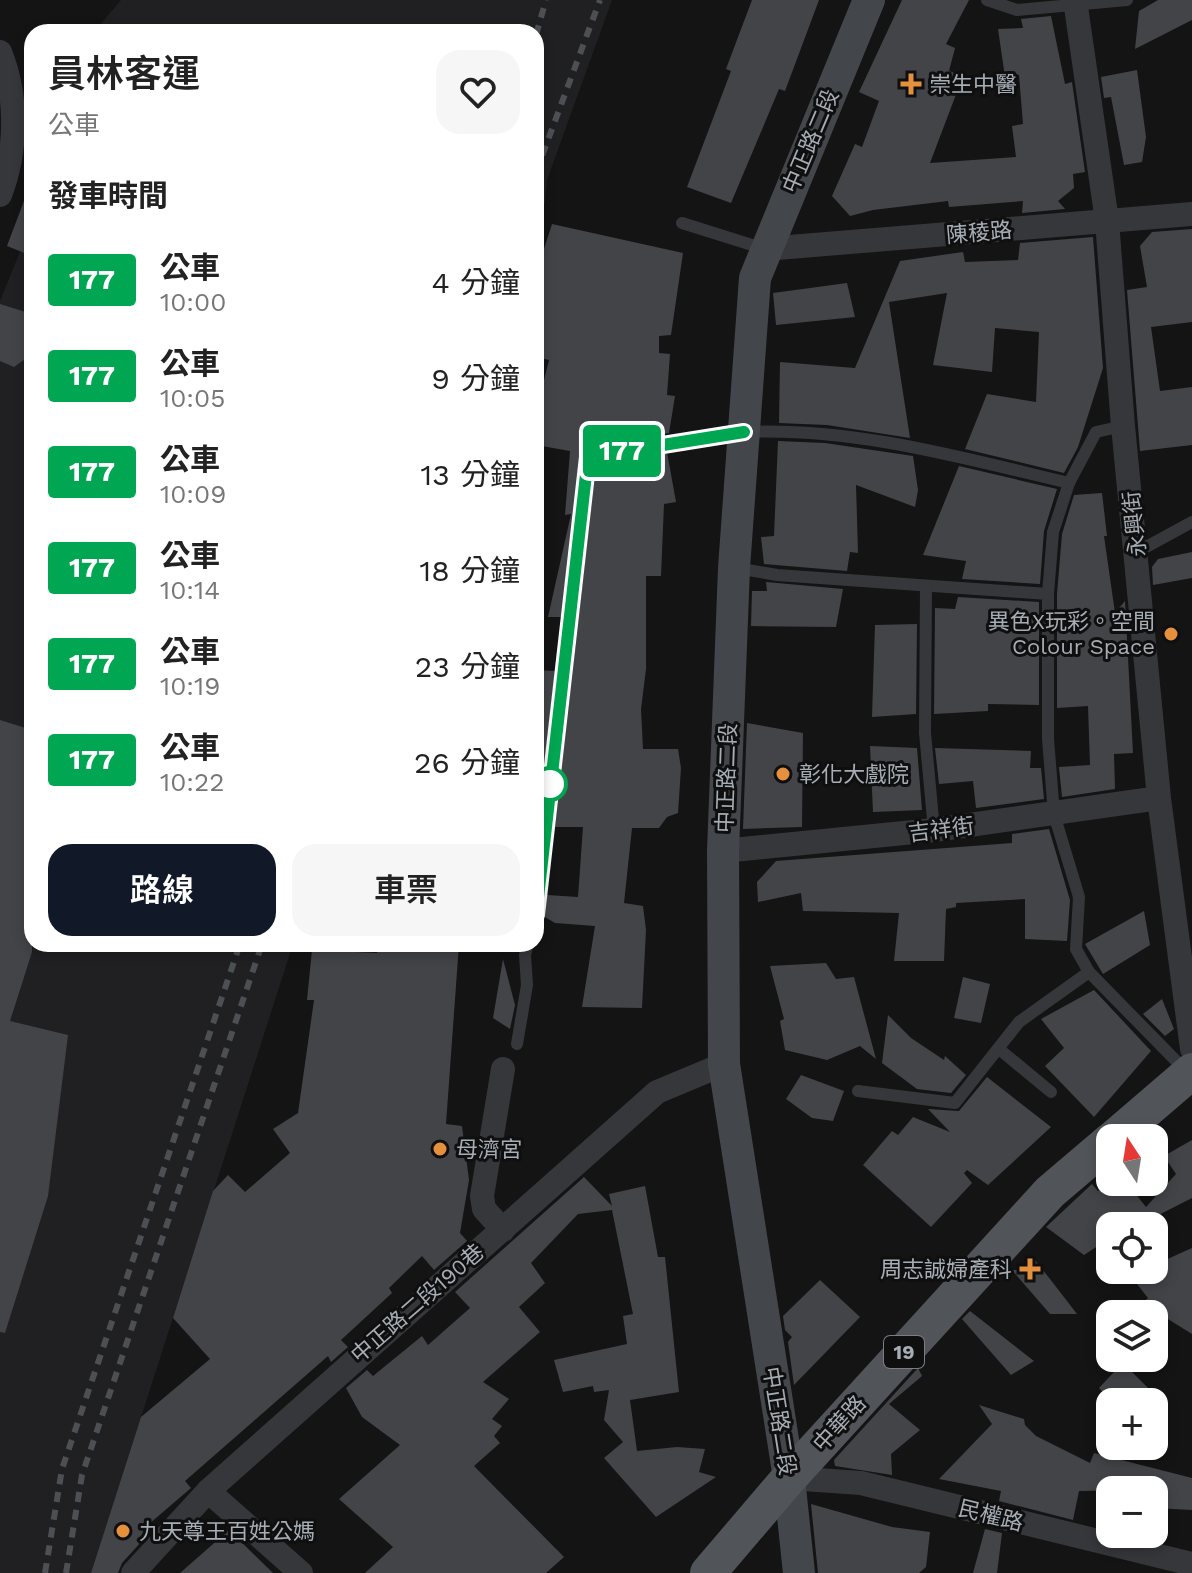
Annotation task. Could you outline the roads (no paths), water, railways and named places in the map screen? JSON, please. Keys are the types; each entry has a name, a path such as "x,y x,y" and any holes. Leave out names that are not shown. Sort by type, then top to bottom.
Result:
{"main road":[{"name":"中華路","path":"1129,1124 1191,1064"},
{"name":"中華路","path":"708,1573 789,1478 1050,1192 1096,1153"}],"street":[{"name":"中正路二段","path":"799,1573 789,1478 724,1064 723,851 734,568 755,278 869,0"},
{"name":"永興街","path":"1076,3 1107,221 1123,426 1159,798 1191,1064"},
{"path":"0,52 5,93 14,118 0,195"},
{"name":"陳稜路","path":"765,249 1192,214"},
{"name":"吉祥街","path":"723,851 934,830 1159,798"},
{"name":"中正路二段190巷","path":"133,1573 208,1491 657,1092 724,1064"},
{"path":"503,1069 482,1196 484,1209 503,1230"},
{"name":"民權路","path":"789,1478 861,1483 1192,1564"},
{"path":"208,1491 301,1573"}],"lane":[{"path":"987,0 1017,10 1127,0"},
{"path":"682,223 765,249"},
{"path":"1123,426 1096,432 1069,483 1053,532 1048,594 1048,739 1054,814 1079,897 1076,949 1089,972 1191,1064"},
{"path":"544,845 588,457 744,432 846,438 924,449 1069,483"},
{"path":"1137,552 1192,522"},
{"path":"734,568 1048,594"},
{"path":"926,586 925,733 934,830"},
{"path":"517,1044 527,985 526,952"},
{"path":"858,1091 955,1103 1019,1022 1089,972"},
{"path":"999,1049 1051,1092"}],"railway":[{"path":"539,24 546,0"},
{"path":"544,150 600,0"},
{"path":"45,1573 62,1469 237,952"},
{"path":"66,1573 82,1475 259,952"}],"place":[{"name":"崇生中醫","path":"911,84"},
{"name":"異色X玩彩。空間 Colour Space","path":"1171,634"},
{"name":"彰化大戲院","path":"783,774"},
{"name":"母濟宮","path":"440,1149"},
{"name":"周志誠婦產科","path":"1030,1269"},
{"name":"九天尊王百姓公媽","path":"123,1531"}]}
